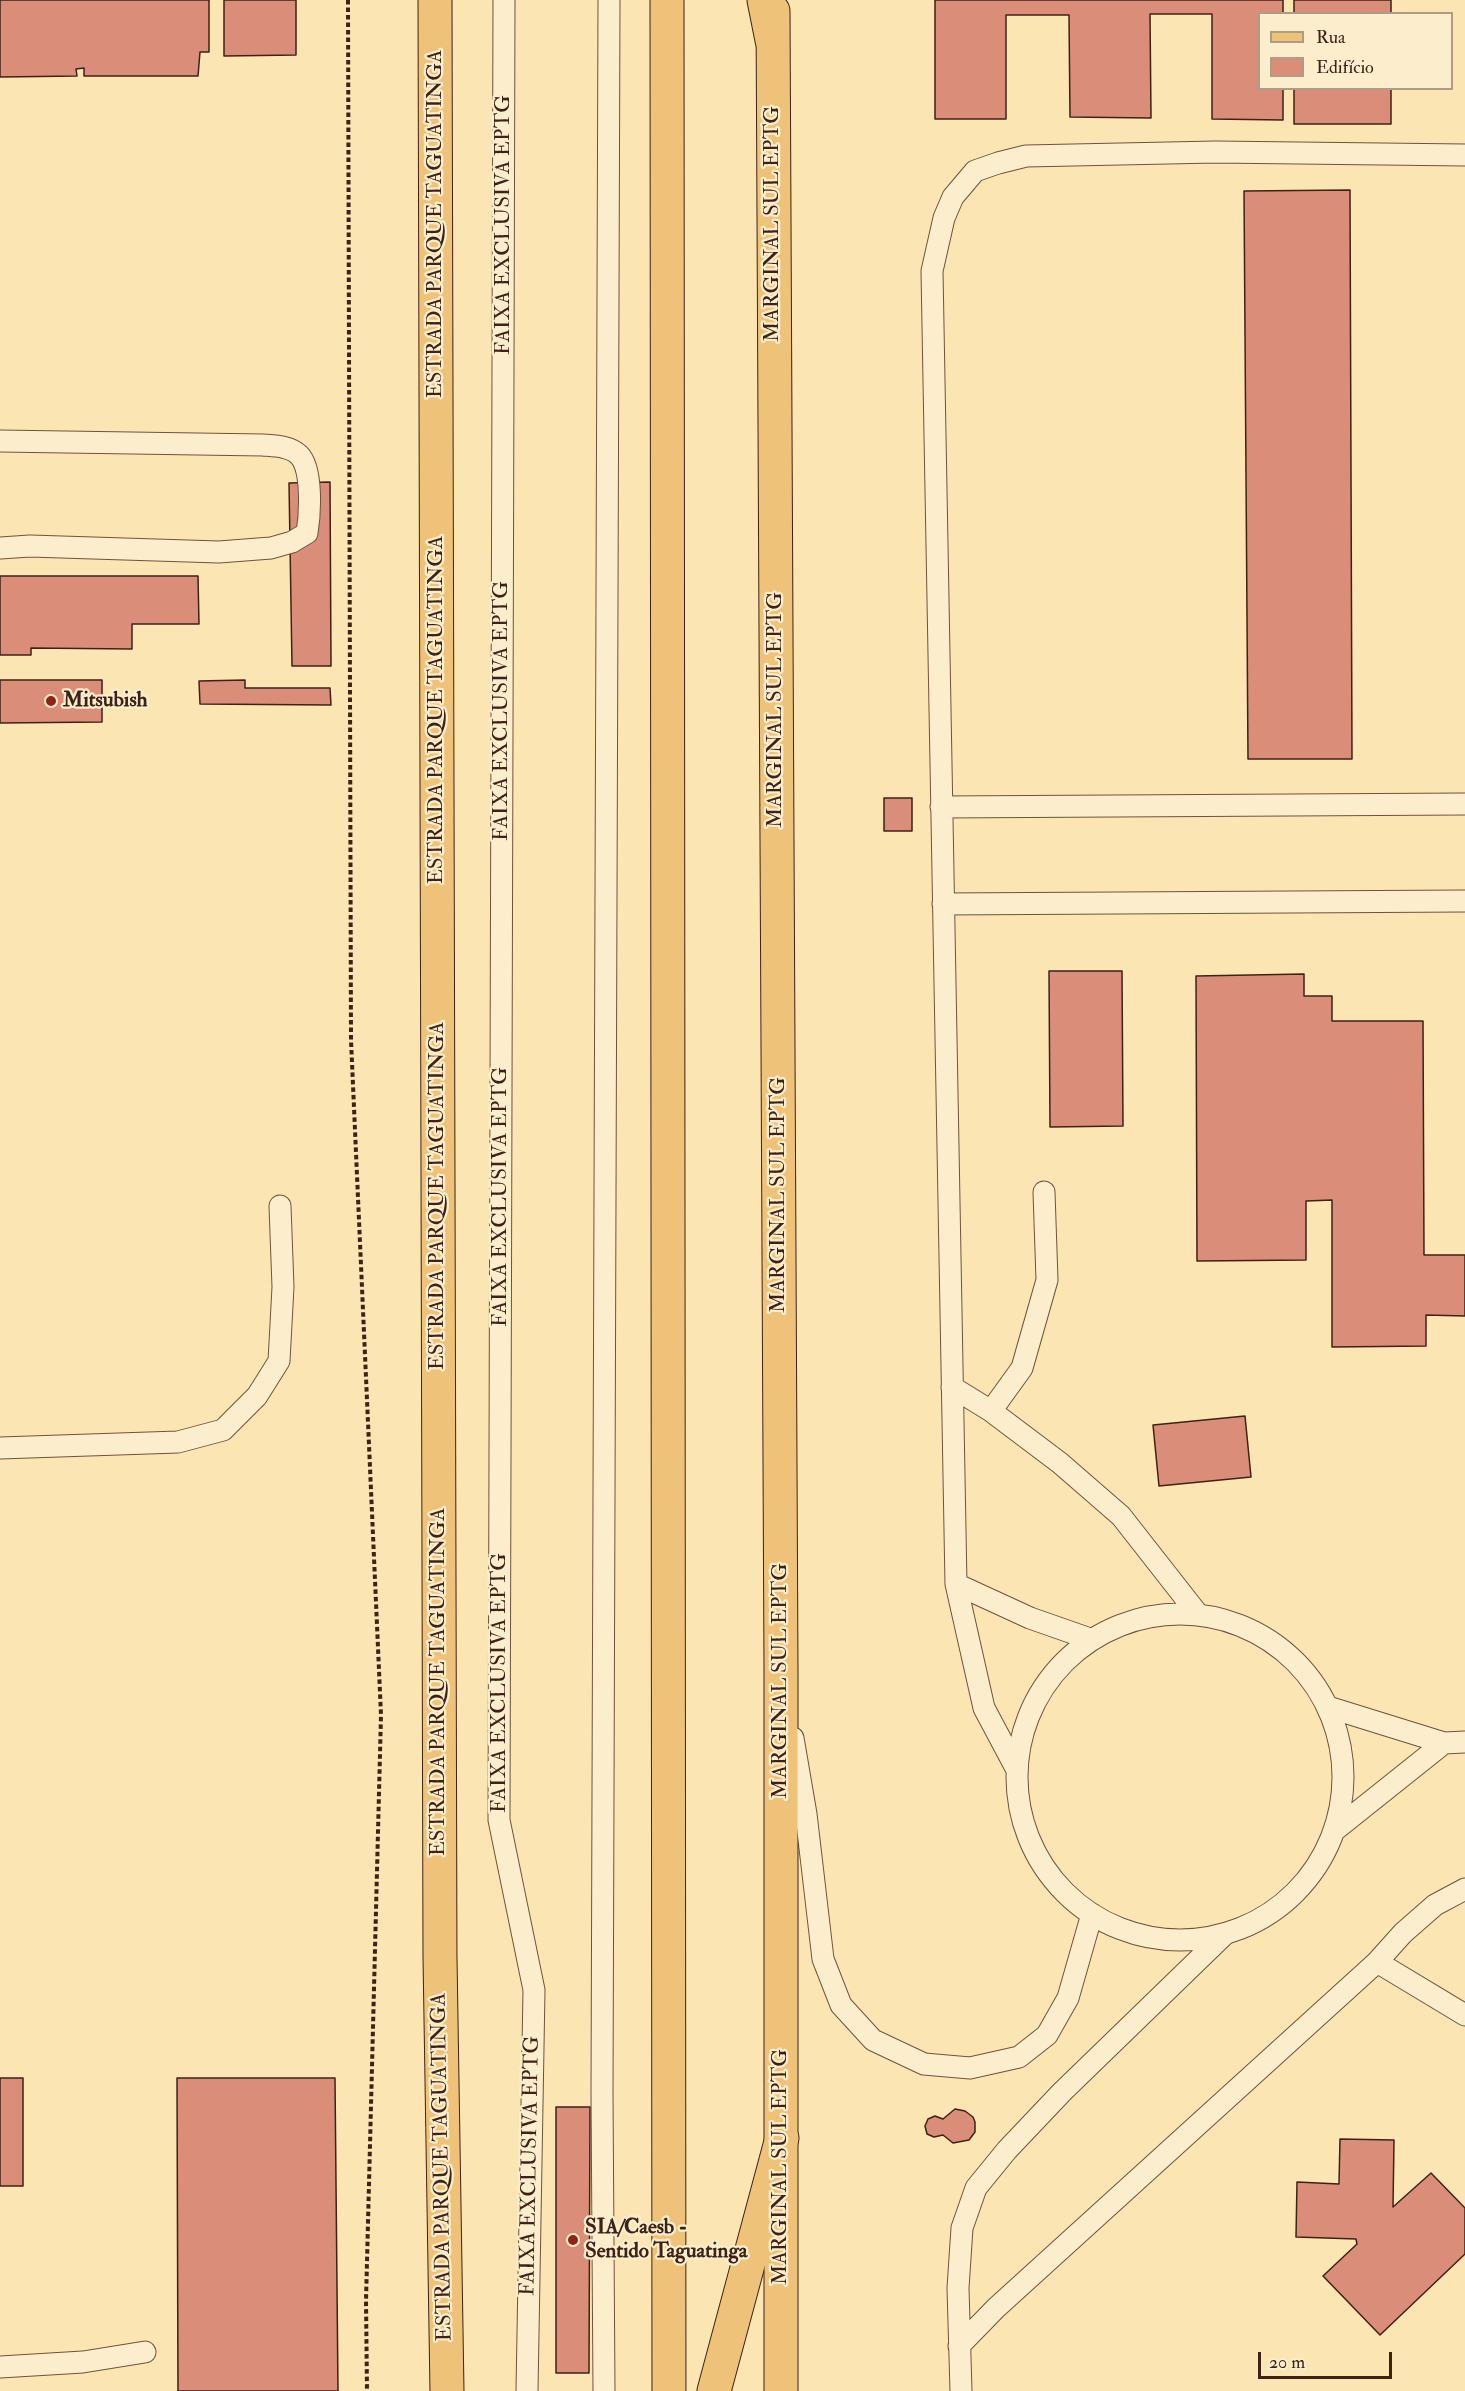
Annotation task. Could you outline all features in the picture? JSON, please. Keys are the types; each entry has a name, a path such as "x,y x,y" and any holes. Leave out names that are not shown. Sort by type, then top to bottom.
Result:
{"main road":[{"name":"ESTRADA PARQUE TAGUATINGA","path":"435,0 440,1957 447,2391"},
{"path":"667,0 669,2391"},
{"path":"764,0 772,40"},
{"name":"MARGINAL SUL EPTG","path":"773,0 781,1670 781,2391"},
{"path":"714,2391 782,2138"}],"lane":[{"name":"FAIXA EXCLUSIVA EPTG","path":"504,0 499,1820 534,1990 527,2391"},
{"path":"604,2391 602,2069 609,0"},
{"path":"1017,1770 984,1708 956,1584 932,271 944,218 953,197 975,171 1026,156 1215,152 1465,155"},
{"path":"0,441 286,447 299,455 305,466 309,519 307,533 292,543 271,548 219,552 30,546 0,548"},
{"path":"941,807 1465,804"},
{"path":"944,904 1465,901"},
{"path":"991,1411 1022,1368 1047,1280 1044,1192"},
{"path":"0,1448 178,1442 223,1430 257,1396 279,1361 283,1287 280,1206"},
{"path":"952,1387 991,1411 1060,1463 1121,1516 1197,1613"},
{"path":"956,1584 1030,1618 1090,1639"},
{"path":"961,2391 958,2288 962,2228 976,2188 1006,2150 1054,2100 1225,1935 1272,1912 1310,1876 1335,1830 1343,1789 1341,1746 1328,1707 1296,1661 1251,1628 1197,1613 1142,1617 1090,1639 1052,1674 1027,1719 1017,1770 1024,1826 1050,1876 1092,1914 1133,1934 1179,1941 1225,1935"},
{"path":"781,1670 806,1814 823,1959 841,2005 873,2040 924,2064 970,2068 1019,2057 1047,2036 1068,1998 1092,1914"},
{"path":"1328,1707 1455,1743"},
{"path":"1335,1830 1455,1743"},
{"path":"959,2346 996,2308 1377,1962 1403,1933 1435,1905 1465,1889"},
{"path":"1377,1962 1465,2015"},
{"path":"0,2367 83,2362 145,2352"}],"path":[{"path":"348,0 351,1040 381,1715 366,2301 367,2391"}],"building":[{"path":"0,0 209,0 209,52 200,52 198,76 84,76 84,68 76,69 77,76 0,77"},
{"path":"224,0 296,0 296,55 224,56"},
{"path":"935,0 1283,0 1283,12 1258,12 1258,90 1283,90 1283,120 1212,119 1212,14 1150,14 1151,118 1070,117 1069,15 1006,15 1006,119 935,119"},
{"path":"1294,0 1391,0 1391,12 1294,12"},
{"path":"1294,90 1391,90 1391,124 1294,124"},
{"path":"1350,190 1352,759 1248,759 1244,191"},
{"path":"330,482 331,666 292,666 289,483"},
{"path":"0,576 198,576 199,624 132,624 132,649 31,648 31,655 0,655"},
{"name":"Mitsubish","path":"0,680 102,680 102,722 0,723"},
{"path":"245,680 245,688 330,688 331,705 200,704 199,681"},
{"path":"884,798 912,798 912,831 884,831"},
{"path":"1049,971 1122,971 1123,1126 1050,1127"},
{"path":"1304,974 1304,996 1332,996 1332,1021 1423,1021 1424,1255 1465,1255 1465,1316 1426,1315 1426,1346 1332,1347 1332,1200 1306,1201 1306,1260 1197,1261 1196,976"},
{"path":"1245,1416 1251,1477 1159,1486 1153,1425"},
{"path":"0,2078 23,2078 23,2186 0,2186"},
{"path":"177,2078 335,2078 338,2391 178,2391"},
{"name":"SIA/Caesb - Sentido Taguatinga","path":"556,2107 590,2107 589,2373 556,2373"},
{"path":"955,2109 965,2111 973,2117 975,2132 969,2140 953,2143 943,2135 934,2137 927,2134 925,2126 928,2119 935,2116 943,2119"},
{"path":"1340,2139 1394,2140 1393,2207 1431,2173 1465,2208 1465,2254 1380,2335 1323,2276 1357,2244 1356,2239 1296,2237 1297,2182 1339,2184"}],"place":[{"name":"Mitsubish","path":"51,701"},
{"name":"SIA/Caesb - Sentido Taguatinga","path":"573,2240"}]}
